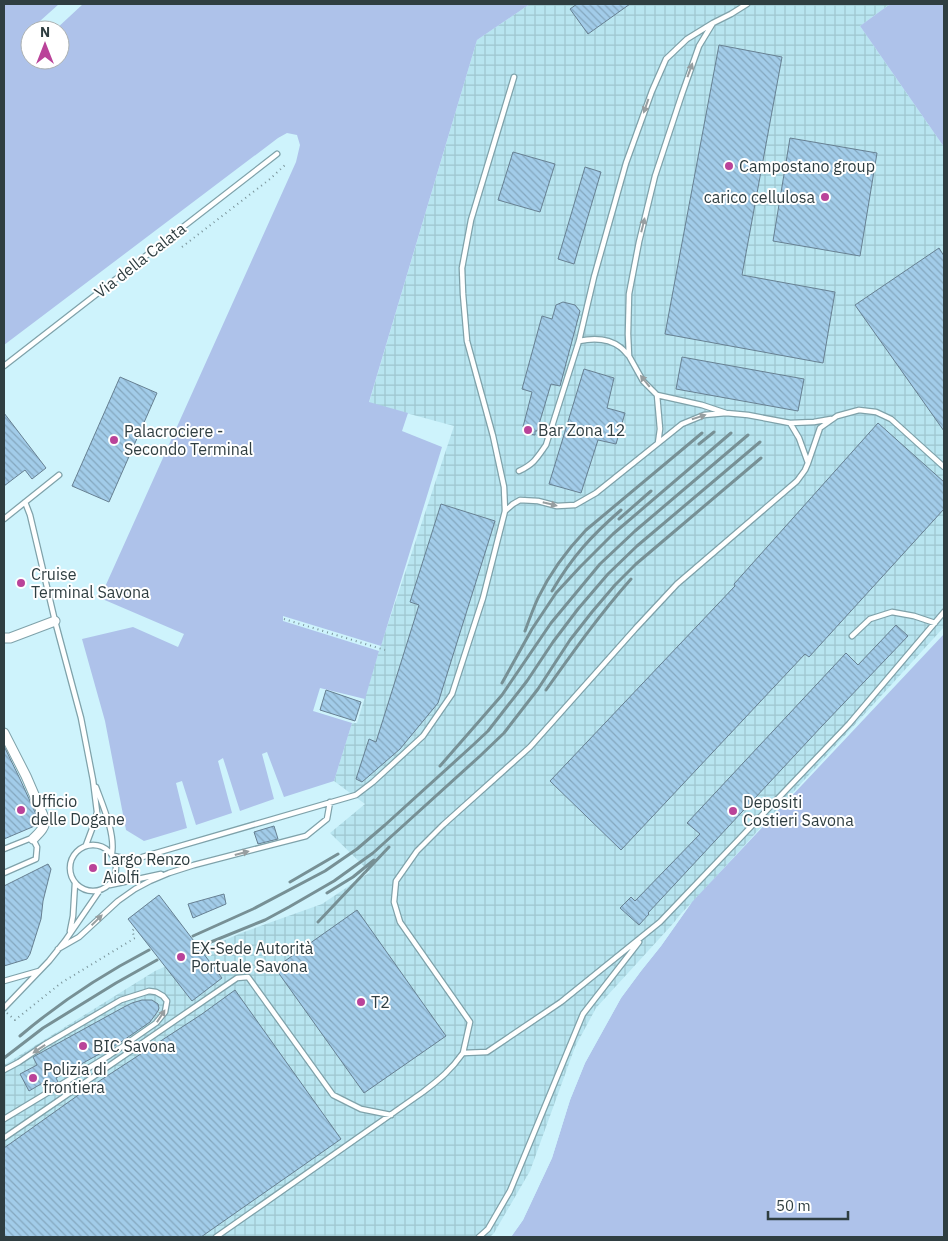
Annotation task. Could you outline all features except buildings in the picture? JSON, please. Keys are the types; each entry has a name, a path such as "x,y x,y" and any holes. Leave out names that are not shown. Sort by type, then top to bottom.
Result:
{"street":[{"path":"4,638 10,638 55,621"},
{"path":"4,733 26,776 44,820 41,831 34,839"}],"lane":[{"path":"519,471 530,466 546,445 579,341 594,277 626,163 652,91 666,59 687,39 746,4"},
{"path":"629,356 629,294 655,176 699,46 713,23"},
{"path":"330,802 327,819 306,836 169,873 109,886 100,890 91,891 82,888 75,883 71,875 71,861 78,850 86,845 96,844 113,855 132,860 330,802 356,795 423,736 452,694 483,598 505,511 503,480 467,341 462,268 471,220 514,77"},
{"name":"Via della Calata","path":"4,366 277,154"},
{"path":"579,341 590,339 606,340 621,347 629,356 643,381 657,395 702,405 726,413"},
{"path":"657,395 660,429 658,443"},
{"path":"505,511 520,500 538,501 557,506 575,505 596,493 682,424 704,415 726,413 748,415 790,423 824,421 859,410 876,412 891,419 944,467"},
{"path":"216,1237 391,1115 443,1077 454,1065 463,1053 470,1022 400,922 394,902 396,881 417,851 443,825 530,747 677,584 798,481 805,470 820,428 837,416"},
{"path":"790,423 799,438 808,462"},
{"path":"4,518 59,475"},
{"path":"25,502 81,718 93,780 97,812 86,845"},
{"path":"852,636 870,619 892,612 914,616 935,623"},
{"path":"463,1053 487,1052 561,1002 666,916 849,724 944,612"},
{"path":"93,780 110,831 116,864 114,880 109,886"},
{"path":"4,849 28,839 34,839 37,847 36,859 4,873"},
{"path":"58,949 79,937 134,889 169,873"},
{"path":"70,933 75,883"},
{"path":"4,1008 65,942 100,890"},
{"path":"479,1237 488,1229 510,1191 584,1014 643,936"},
{"path":"4,981 39,971"},
{"path":"4,1138 237,978 248,977 332,1095 361,1109 391,1115"},
{"path":"4,1070 120,1000 149,990 163,996 167,1001 164,1012 156,1023 110,1055 4,1119"}],"path":[{"path":"182,247 270,179 285,165"},
{"path":"284,619 385,650"},
{"path":"4,1015 6,1013 14,1020 61,982 135,938 132,931 135,928"}],"shaded area":[{"path":"4,4 59,4 41,20 20,20 20,70 70,70 70,20 66,20 83,4 530,4 477,40 369,402 408,413 402,431 442,447 381,646 283,616 283,621 379,651 365,699 320,688 313,711 352,723 334,781 284,797 267,752 262,754 274,799 240,811 223,758 218,761 232,813 196,825 182,781 176,783 187,828 144,841 126,830 105,721 82,639 133,627 178,647 184,634 100,598 296,162 300,145 297,135 287,133 278,138 4,345"},
{"path":"530,4 890,4 860,26 944,147 944,627 596,1008 575,1047 530,1171 490,1237 4,1237 4,1065 155,971 241,933 322,904 370,872 330,833 365,804 334,781 352,723 357,723 454,426 369,403 477,40"},
{"path":"890,4 944,4 944,147 860,26"},
{"path":"944,634 944,1237 511,1237 523,1220 552,1158 570,1100 585,1063 621,998 692,902"}],"pier":[{"path":"692,902 621,998 585,1063 570,1100 552,1158 523,1220 511,1237 509,1237 521,1219 549,1157 567,1100 582,1062 618,997 679,916"}],"railway":[{"path":"699,444 714,432"},
{"path":"525,631 538,598 548,580 559,562 586,530 702,433"},
{"path":"502,683 532,629 556,593 613,534 731,433"},
{"path":"440,766 502,695 551,623 600,564 635,531 748,435"},
{"path":"193,936 253,909 325,871 357,849 385,825 488,731 527,681 578,609 608,574 637,546 760,442"},
{"path":"201,946 265,920 334,881 373,853 504,733 538,689 570,640 615,585 636,564 761,458"},
{"path":"619,519 651,491"},
{"path":"552,591 583,548 621,510"},
{"path":"546,690 598,619 631,579"},
{"path":"318,922 389,847"},
{"path":"290,882 338,854"},
{"path":"327,893 353,877 374,860"},
{"path":"20,1036 82,989 149,950"},
{"path":"4,1058 43,1028 157,960"}],"place":[{"name":"Campostano group","path":"729,166"},
{"name":"carico cellulosa","path":"825,197"},
{"name":"Bar Zona 12","path":"528,430"},
{"name":"Palacrociere - Secondo Terminal","path":"114,440"},
{"name":"Cruise Terminal Savona","path":"21,583"},
{"name":"Ufficio delle Dogane","path":"21,810"},
{"name":"Depositi Costieri Savona","path":"733,811"},
{"name":"Largo Renzo Aiolfi","path":"93,868"},
{"name":"EX-Sede Autorità Portuale Savona","path":"181,957"},
{"name":"T2","path":"361,1002"},
{"name":"BIC Savona","path":"83,1046"},
{"name":"Polizia di frontiera","path":"33,1078"}]}
